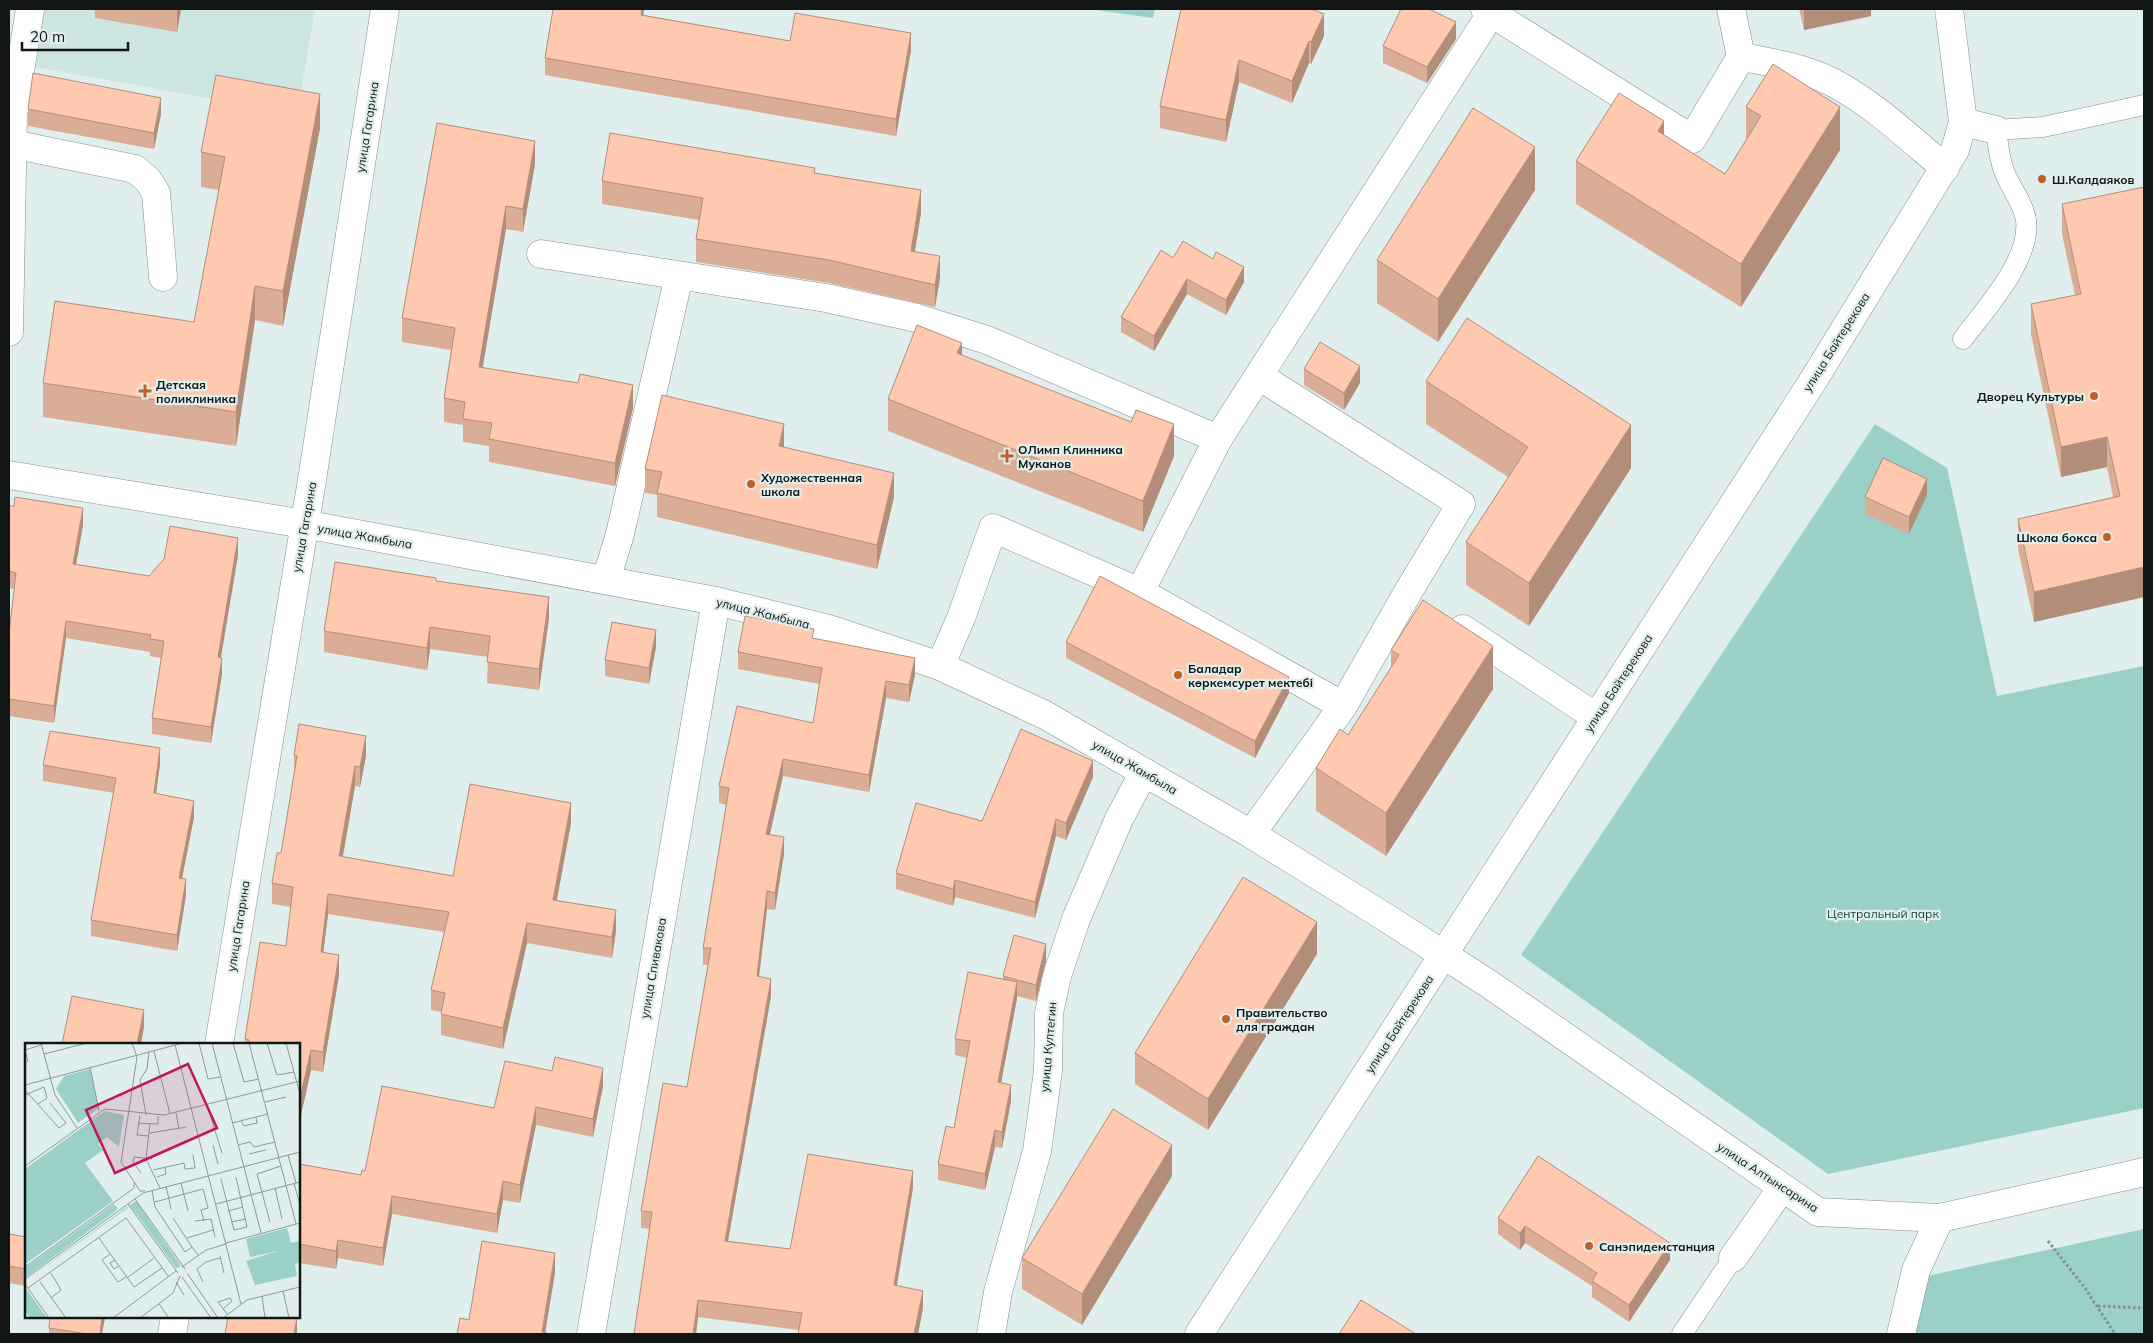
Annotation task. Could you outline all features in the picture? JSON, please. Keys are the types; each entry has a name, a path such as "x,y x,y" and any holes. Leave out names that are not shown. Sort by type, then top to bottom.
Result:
{"street":[{"path":"9,332 12,144 14,115 30,9"},
{"name":"улица Гагарина","path":"219,1043 304,524 385,9"},
{"path":"1140,592 1218,439 1490,10 1692,139 1740,57 1731,9"},
{"name":"улица Байтерекова","path":"1199,1334 1811,384 1955,150 1963,122 1949,9"},
{"path":"1740,57 1797,68 1832,82 1886,118 1944,168"},
{"path":"1963,122 1996,130"},
{"path":"12,144 135,169 148,180 156,193 163,277"},
{"path":"541,254 826,298 917,318 987,340 1218,439"},
{"path":"606,580 620,534 679,276"},
{"path":"1251,834 1343,706 1461,504 1259,376"},
{"name":"улица Жамбыла","path":"9,475 304,524 606,580 716,601 828,628 940,666 1044,715 1251,834 1444,955"},
{"path":"940,666 961,618 993,528 1140,592 1343,706"},
{"path":"1408,592 1596,717"},
{"name":"улица Спивакова","path":"591,1334 716,601"},
{"name":"улица Култегин","path":"991,1334 998,1292 1037,1151 1048,1071 1049,1013 1057,976 1076,919 1119,819 1144,772"},
{"name":"улица Алтынсарина","path":"1444,955 1489,984 1781,1189 1818,1212 1940,1218 2144,1172"},
{"path":"1733,1258 1781,1189"},
{"path":"1901,1334 1916,1270 1940,1218"},
{"path":"172,1334 174,1318"}],"lane":[{"path":"1963,339 2016,266 2024,236 2026,220 2003,169 1996,130 2043,127 2144,105"},
{"path":"1682,1334 1733,1258"}],"path":[{"path":"2048,1241 2098,1306 2116,1334"},
{"path":"2098,1306 2144,1308"}],"shaded area":[{"path":"34,9 315,9 297,114 24,65"}],"green space":[{"path":"1088,9 1155,9 1153,18"},
{"name":"Центральный парк","path":"1875,424 1947,468 1997,696 2144,666 2144,1108 1828,1174 1521,955"},
{"path":"2144,1229 2144,1334 1908,1334 1922,1277"}],"building":[{"path":"553,9 642,9 641,15 790,41 795,13 911,33 896,119 545,58"},
{"path":"1181,9 1311,9 1324,14 1311,42 1309,41 1292,81 1239,60 1226,120 1160,106"},
{"path":"1401,9 1429,9 1456,22 1427,67 1383,46"},
{"path":"1773,64 1840,107 1741,264 1576,161 1619,93 1664,121 1658,131 1725,174 1761,116 1746,107"},
{"path":"33,73 161,98 154,133 28,109"},
{"path":"216,75 320,94 283,291 255,286 236,412 43,383 55,301 194,322 225,157 201,152"},
{"path":"1473,108 1535,147 1438,299 1377,260"},
{"path":"437,123 535,141 523,209 506,206 479,367 578,383 580,374 633,385 615,463 489,439 492,423 463,419 465,402 444,398 455,328 402,318"},
{"path":"610,133 815,168 814,173 921,190 911,251 940,256 935,285 829,260 696,239 703,198 602,181"},
{"path":"2144,187 2144,567 2034,592 2018,519 2120,496 2107,437 2061,447 2031,304 2081,294 2062,204"},
{"path":"1183,241 1213,259 1216,252 1244,267 1226,300 1187,279 1154,336 1121,317 1161,250 1173,258"},
{"path":"1467,318 1631,425 1529,583 1466,542 1528,447 1426,381"},
{"path":"917,325 962,343 957,353 1131,422 1136,410 1174,424 1143,501 888,399"},
{"path":"1320,342 1360,366 1344,393 1304,369"},
{"name":"Художественная школа","path":"662,395 784,424 779,446 894,473 877,545 657,493 662,472 645,469"},
{"path":"1883,458 1927,479 1909,517 1865,497"},
{"path":"15,497 83,508 73,564 149,576 164,559 170,526 238,538 218,657 222,658 211,727 152,718 164,641 150,639 151,635 66,621 54,706 9,699 9,633 16,573 9,571 9,506 14,506"},
{"path":"335,562 436,578 436,581 549,597 539,669 487,662 490,636 430,627 427,648 324,631"},
{"name":"Баладар көркемсурет мектебі","path":"1100,576 1289,677 1255,741 1066,642"},
{"path":"1423,600 1493,646 1386,813 1316,768 1340,729 1348,735 1399,655 1391,650"},
{"path":"745,616 814,629 812,638 915,658 909,685 886,681 869,775 783,759 766,834 784,837 775,893 767,891 757,976 771,979 725,1241 790,1249 808,1154 913,1171 894,1285 923,1291 914,1334 798,1334 802,1313 698,1300 693,1334 634,1334 652,1212 641,1211 663,1083 687,1087 711,948 703,948 729,788 719,786 737,706 813,723 822,668 738,652"},
{"path":"612,622 656,630 649,668 605,660"},
{"path":"299,724 366,736 360,767 355,766 339,856 453,876 470,784 571,803 553,900 616,910 612,937 527,923 503,1028 441,1014 445,993 431,990 449,912 328,894 321,952 339,955 323,1052 311,1050 300,1099 300,1043 248,1043 249,1040 245,1039 260,942 286,946 293,887 272,883 277,853 281,853 297,756 294,755"},
{"path":"1021,729 1093,761 1066,823 1056,819 1035,902 955,880 953,889 896,873 916,803 982,821"},
{"path":"50,731 160,748 154,793 194,801 179,878 186,879 177,935 91,920 116,778 43,765"},
{"name":"Правительство для граждан","path":"1243,877 1317,922 1208,1099 1135,1053"},
{"path":"1014,935 1046,944 1036,985 1003,976"},
{"path":"968,972 1017,982 998,1082 1011,1085 1002,1132 995,1130 985,1174 938,1164 946,1126 954,1128 970,1041 955,1039"},
{"path":"72,996 144,1010 137,1043 62,1043"},
{"path":"555,1057 603,1068 593,1119 536,1107 520,1185 503,1181 497,1214 392,1196 383,1248 338,1240 336,1251 300,1244 300,1164 361,1175 362,1170 365,1171 382,1086 494,1108 505,1061 552,1071"},
{"path":"1113,1109 1172,1145 1082,1294 1022,1258"},
{"name":"Санэпидемстанция","path":"1538,1156 1670,1243 1629,1305 1592,1281 1597,1273 1525,1226 1520,1233 1498,1218"},
{"path":"9,1234 25,1237 25,1269 9,1266"},
{"path":"482,1241 555,1253 542,1332 547,1334 457,1334 460,1318 469,1320"},
{"path":"1361,1300 1416,1334 1339,1334"},
{"path":"50,1318 102,1318 100,1334 87,1334 49,1328"},
{"path":"228,1318 297,1318 294,1334 225,1334"}],"place":[{"name":"Ш.Калдаяков","path":"2042,179"},
{"name":"Детская поликлиника","path":"145,391"},
{"name":"Дворец Культуры","path":"2094,396"},
{"name":"ОЛимп Клинника Муканов","path":"1007,456"},
{"name":"Художественная школа","path":"751,484"},
{"name":"Школа бокса","path":"2107,537"},
{"name":"Баладар көркемсурет мектебі","path":"1178,675"},
{"name":"Правительство для граждан","path":"1226,1019"},
{"name":"Санэпидемстанция","path":"1589,1246"}]}
